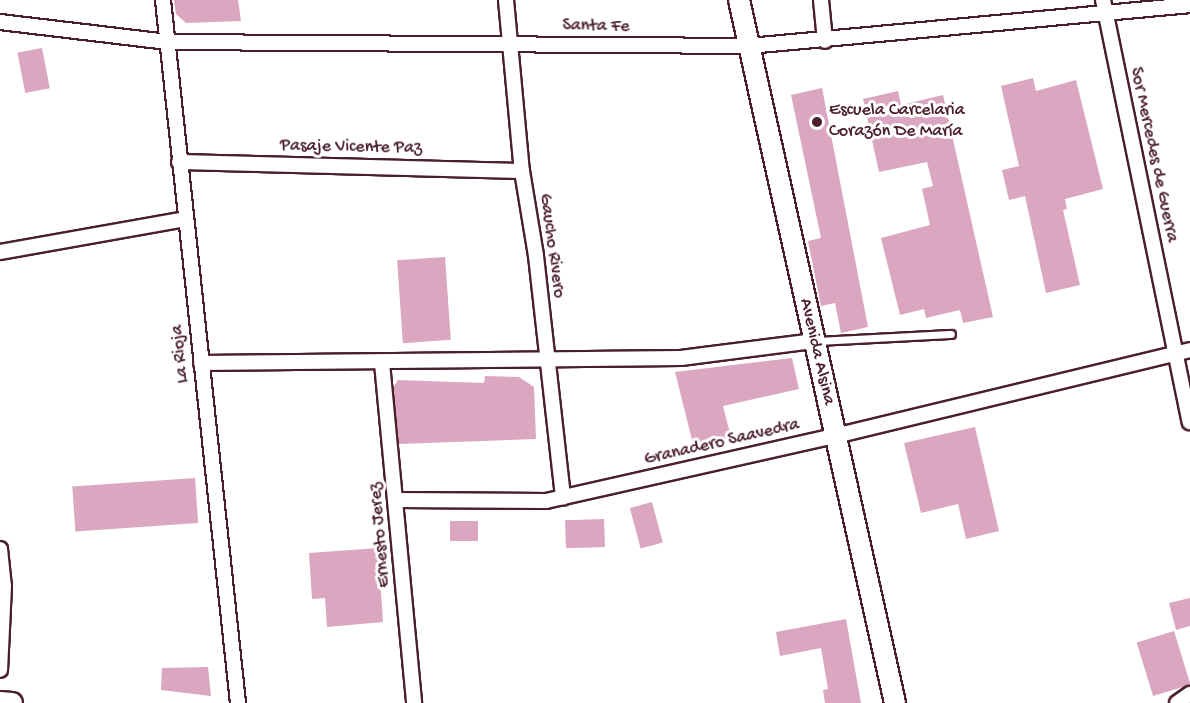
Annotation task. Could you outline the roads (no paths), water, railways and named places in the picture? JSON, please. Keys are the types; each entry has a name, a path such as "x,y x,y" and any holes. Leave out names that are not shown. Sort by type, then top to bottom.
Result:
{"main road":[{"name":"Avenida Alsina","path":"739,0 813,341 896,703"},
{"path":"0,702 12,703"}],"street":[{"name":"La Rioja","path":"163,0 238,703"},
{"name":"Gaucho Rivero","path":"506,0 512,44 522,171 536,256 564,497"},
{"path":"821,0 825,41"},
{"name":"Santa Fe","path":"0,22 167,42 749,46 825,41 1104,6 1190,4"},
{"name":"Sor Mercedes de Guerra","path":"1104,6 1190,422"},
{"name":"Pasaje Vicente Paz","path":"179,162 522,171"},
{"path":"0,252 185,219"},
{"path":"201,363 382,363 681,358 813,341"},
{"name":"Granadero Saavedra","path":"397,500 528,501 564,497 835,436 1190,350"},
{"name":"Ernesto Jerez","path":"382,363 397,500 414,703"},
{"path":"0,549 2,586 0,670"},
{"path":"1177,703 1190,694"}],"lane":[{"path":"813,341 951,334"}],"place":[{"name":"Escuela Carcelaria Corazón De María","path":"817,122"}]}
